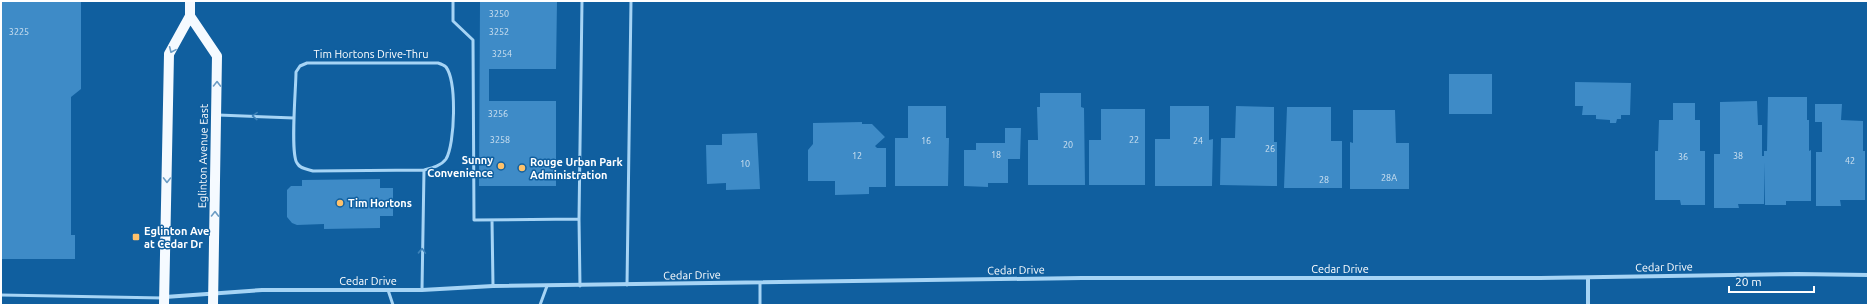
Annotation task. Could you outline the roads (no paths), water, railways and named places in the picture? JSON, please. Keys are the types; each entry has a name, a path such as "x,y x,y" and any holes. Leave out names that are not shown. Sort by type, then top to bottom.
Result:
{"main road":[{"path":"164,301 169,54 190,16 190,1"},
{"name":"Eglinton Avenue East","path":"190,16 217,56 213,300"}],"street":[{"name":"Cedar Drive","path":"164,301 213,300 262,290 422,290 493,286 1082,278 1588,278 1797,274 1868,275"},
{"path":"1588,278 1588,305"}],"lane":[{"path":"453,1 453,21 473,40 474,220 579,219"},
{"path":"580,286 579,219 582,1"},
{"path":"627,285 631,1"},
{"name":"Tim Hortons Drive-Thru","path":"307,63 438,63 445,66 452,84 452,144 445,160 438,166 424,170 313,171 303,168 297,165 294,158 294,118 296,72 300,66 307,63"},
{"path":"216,115 294,118"},
{"path":"422,290 424,170"},
{"path":"492,220 493,286"},
{"path":"760,283 760,305"},
{"path":"540,305 547,286"},
{"path":"388,290 393,305"},
{"path":"1,295 164,301"}],"place":[{"name":"Sunny Convenience","path":"501,166"},
{"name":"Rouge Urban Park Administration","path":"522,168"},
{"name":"Tim Hortons","path":"340,203"},
{"name":"Eglinton Ave at Cedar Dr","path":"136,237"}]}
